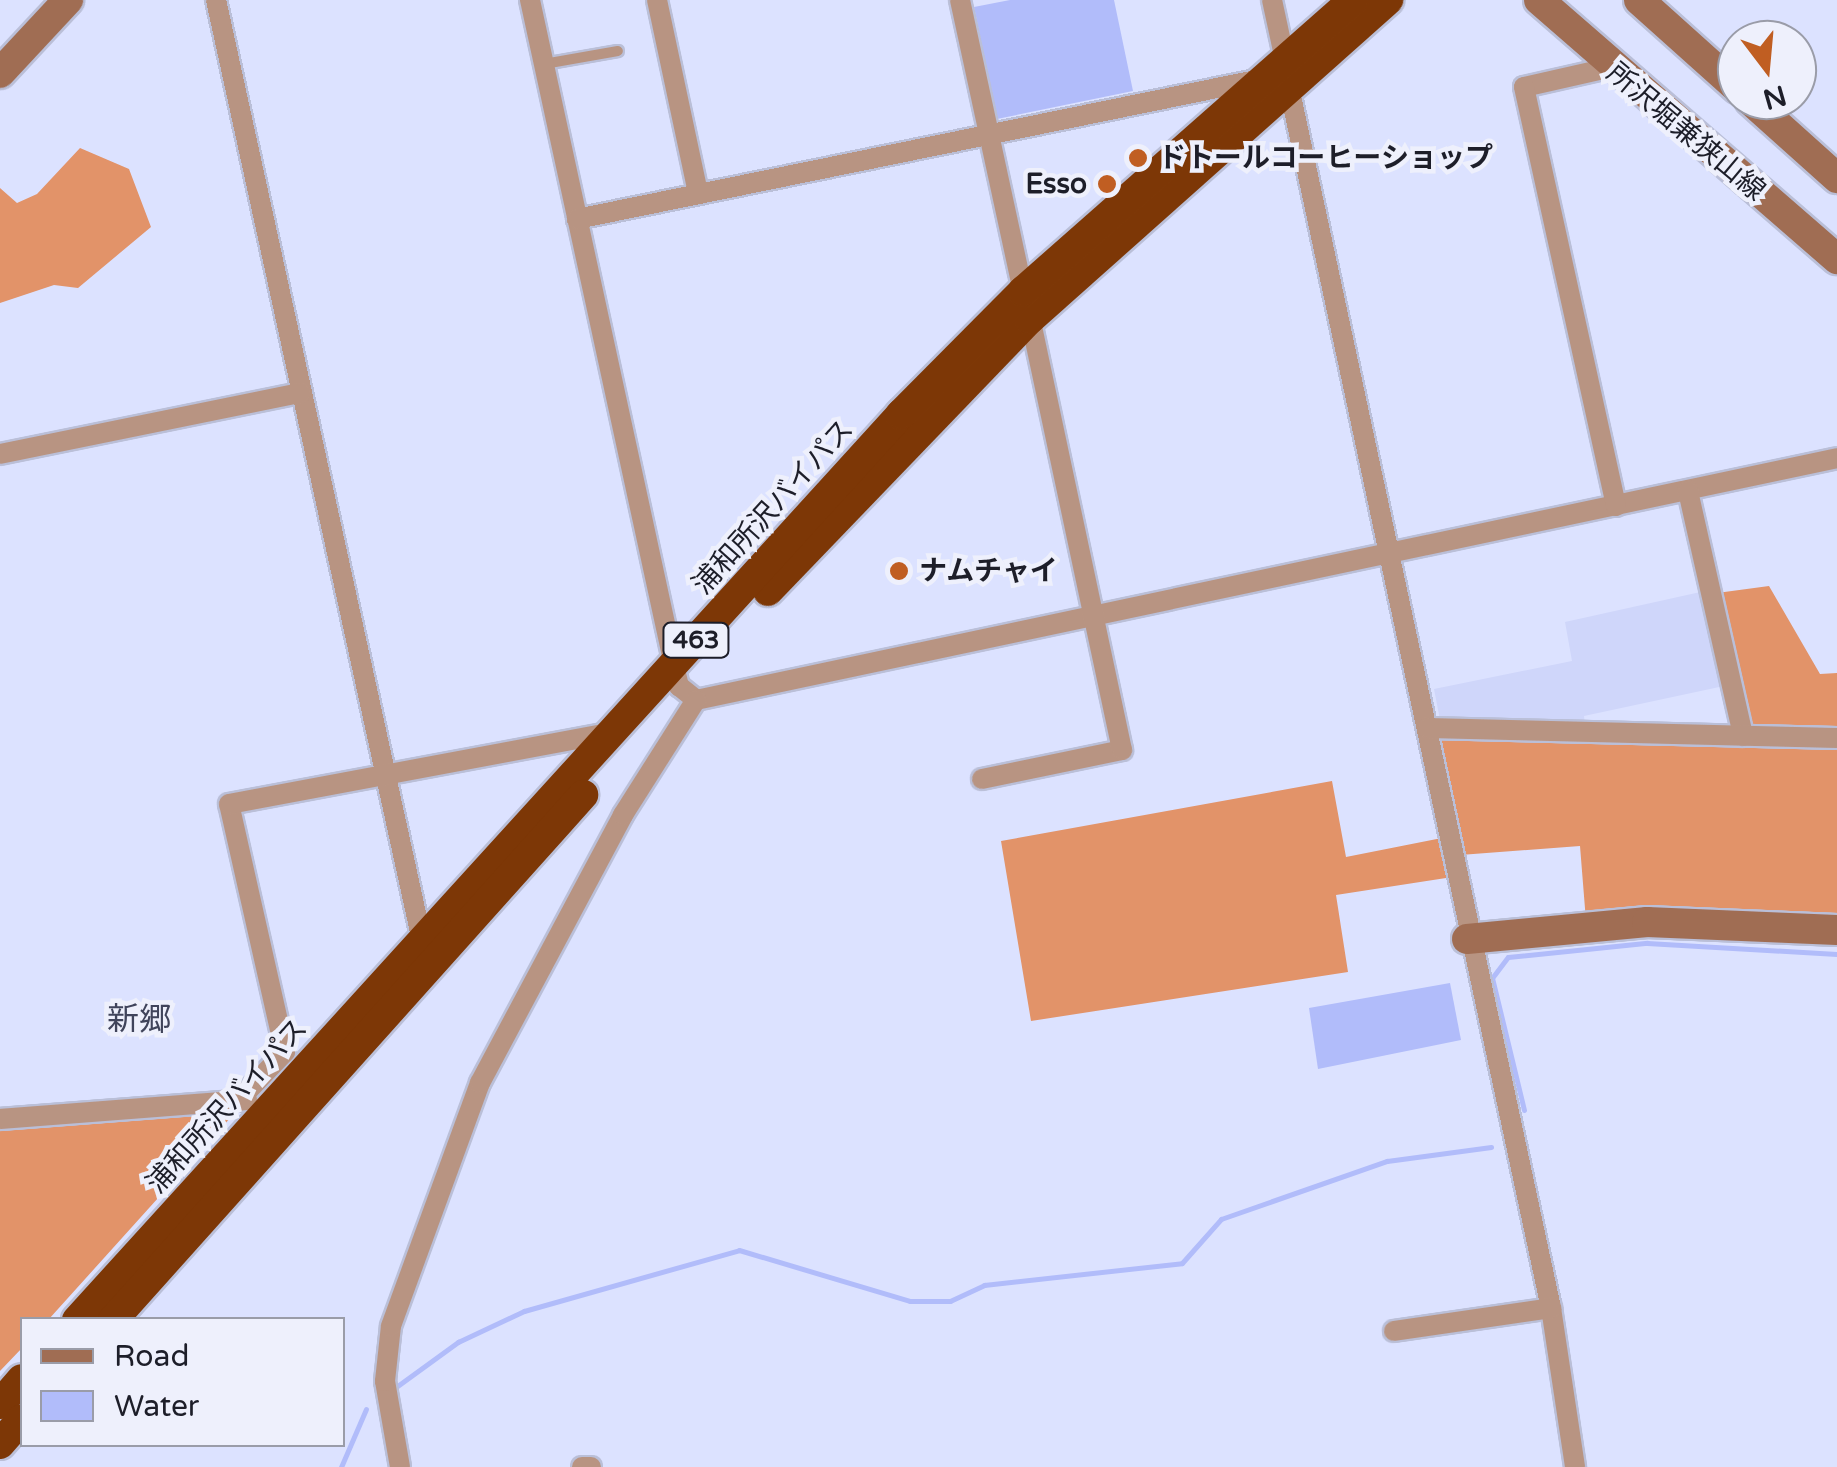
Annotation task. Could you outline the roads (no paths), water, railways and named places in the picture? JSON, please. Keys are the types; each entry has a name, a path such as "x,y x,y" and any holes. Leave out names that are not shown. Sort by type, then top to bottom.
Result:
{"highway":[{"name":"浦和所沢バイパス","path":"116,1317 1026,305 1279,75 1353,0"},
{"name":"浦和所沢バイパス","path":"1279,75 1388,0"},
{"name":"浦和所沢バイパス","path":"80,1317 614,732 683,684"},
{"path":"0,1404 20,1381"}],"main road":[{"path":"3,63 68,0"},
{"name":"所沢堀兼狭山線","path":"1539,0 1608,68 1837,259"},
{"path":"1644,2 1717,70"},
{"path":"1772,120 1837,178"},
{"path":"1467,940 1647,922 1837,930"}],"street":[{"path":"216,0 422,941"},
{"path":"400,1467 386,1381 391,1326 480,1083 622,815 683,684 530,0"},
{"path":"657,0 698,193"},
{"path":"960,0 1122,750 982,778"},
{"path":"1272,0 1279,75 1392,553 1467,940 1550,1308 1576,1467"},
{"path":"1608,68 1524,87 1616,506"},
{"path":"577,219 988,131 1279,75"},
{"path":"0,454 300,393"},
{"path":"683,684 1094,617 1837,458"},
{"path":"1688,490 1743,736"},
{"path":"1428,728 1837,738"},
{"path":"238,1101 285,1052 229,804 383,772 614,732"},
{"path":"0,1119 278,1097"},
{"path":"1394,1331 1550,1308"},
{"path":"582,1467 591,1467"}],"lane":[{"path":"544,64 618,51"}],"water":[{"path":"1010,0 1114,0 1133,91 997,119 974,7"},
{"path":"1450,983 1461,1040 1318,1069 1309,1008"}],"waterway":[{"path":"1524,1110 1492,978 1508,957 1647,943 1837,954"},
{"path":"396,1387 458,1342 524,1311 739,1250 910,1301 950,1301 984,1285 1182,1263 1221,1219 1387,1161 1491,1147"},
{"path":"341,1467 366,1409"}],"place":[{"name":"ドトールコーヒーショップ","path":"1138,158"},
{"name":"Esso","path":"1107,184"},
{"name":"ナムチャイ","path":"899,571"}],"district":[{"name":"新郷","path":"139,1020"}]}
